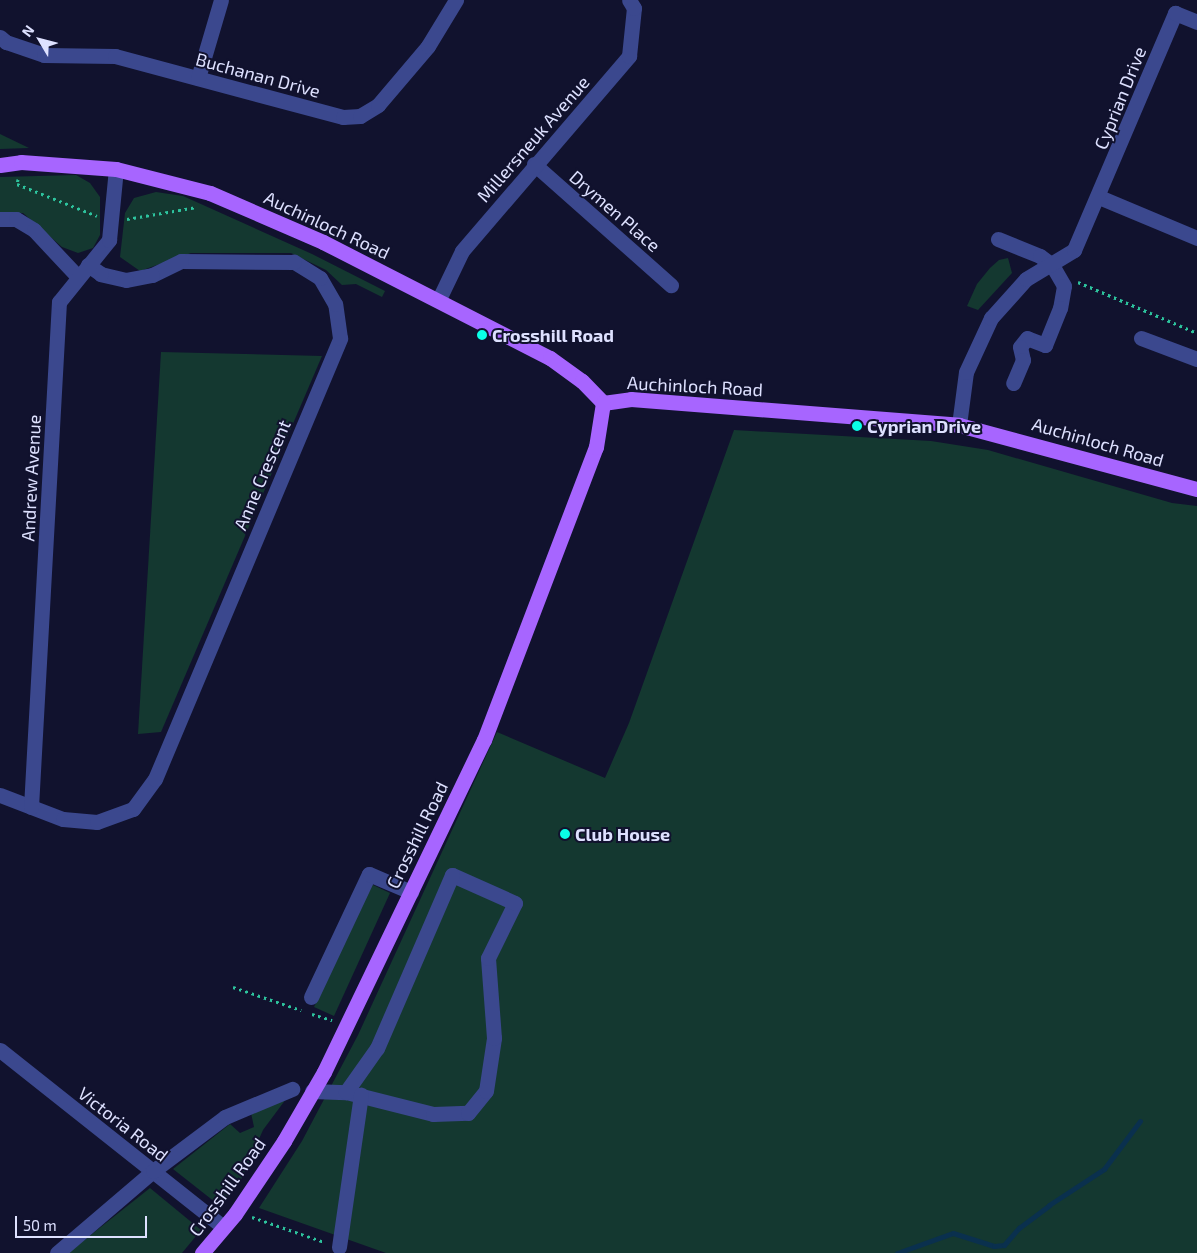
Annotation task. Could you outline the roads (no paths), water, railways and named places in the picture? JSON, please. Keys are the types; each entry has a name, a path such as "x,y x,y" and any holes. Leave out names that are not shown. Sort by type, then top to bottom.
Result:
{"main road":[{"name":"Auchinloch Road","path":"0,165 21,162 116,169 210,192 310,236 439,299 550,358 582,381 603,403 631,399 959,424 1197,489"},
{"name":"Crosshill Road","path":"202,1253 234,1214 284,1141 312,1091 484,740 596,447 603,403"}],"street":[{"path":"198,78 221,0"},
{"name":"Buchanan Drive","path":"0,37 6,42 44,55 115,56 343,117 360,116 378,105 428,46 456,0"},
{"name":"Millersneuk Avenue","path":"439,299 462,251 534,164 630,56 634,8 629,0"},
{"name":"Cyprian Drive","path":"959,424 966,372 991,318 1026,279 1074,250 1099,197 1175,6 1197,22"},
{"name":"Drymen Place","path":"534,164 671,285"},
{"name":"Andrew Avenue","path":"31,807 59,302 109,240 116,169"},
{"path":"1099,197 1197,238"},
{"path":"0,219 16,219 34,230 78,277"},
{"path":"998,239 1057,262 1064,286 1064,297 1045,345 1027,338 1020,347 1023,360 1013,383"},
{"name":"Anne Crescent","path":"0,796 63,819 98,822 133,809 155,779 340,338 335,304 320,278 294,262 181,261 152,275 126,280 102,274 88,265"},
{"path":"1142,338 1197,358"},
{"path":"311,997 369,874 411,892"},
{"path":"312,1091 353,1094 433,1114 468,1113 486,1092 494,1038 488,958 515,903 452,875 377,1048 353,1094 339,1247"},
{"name":"Victoria Road","path":"0,1050 223,1228"},
{"name":"Crosshill Road","path":"57,1253 153,1171 225,1117 292,1089"}],"waterway":[{"path":"897,1253 953,1233 994,1246 1004,1245 1019,1228 1049,1205 1104,1169 1140,1121"}],"place":[{"name":"Crosshill Road","path":"482,335"},
{"name":"Cyprian Drive","path":"857,426"},
{"name":"Club House","path":"565,834"}]}
